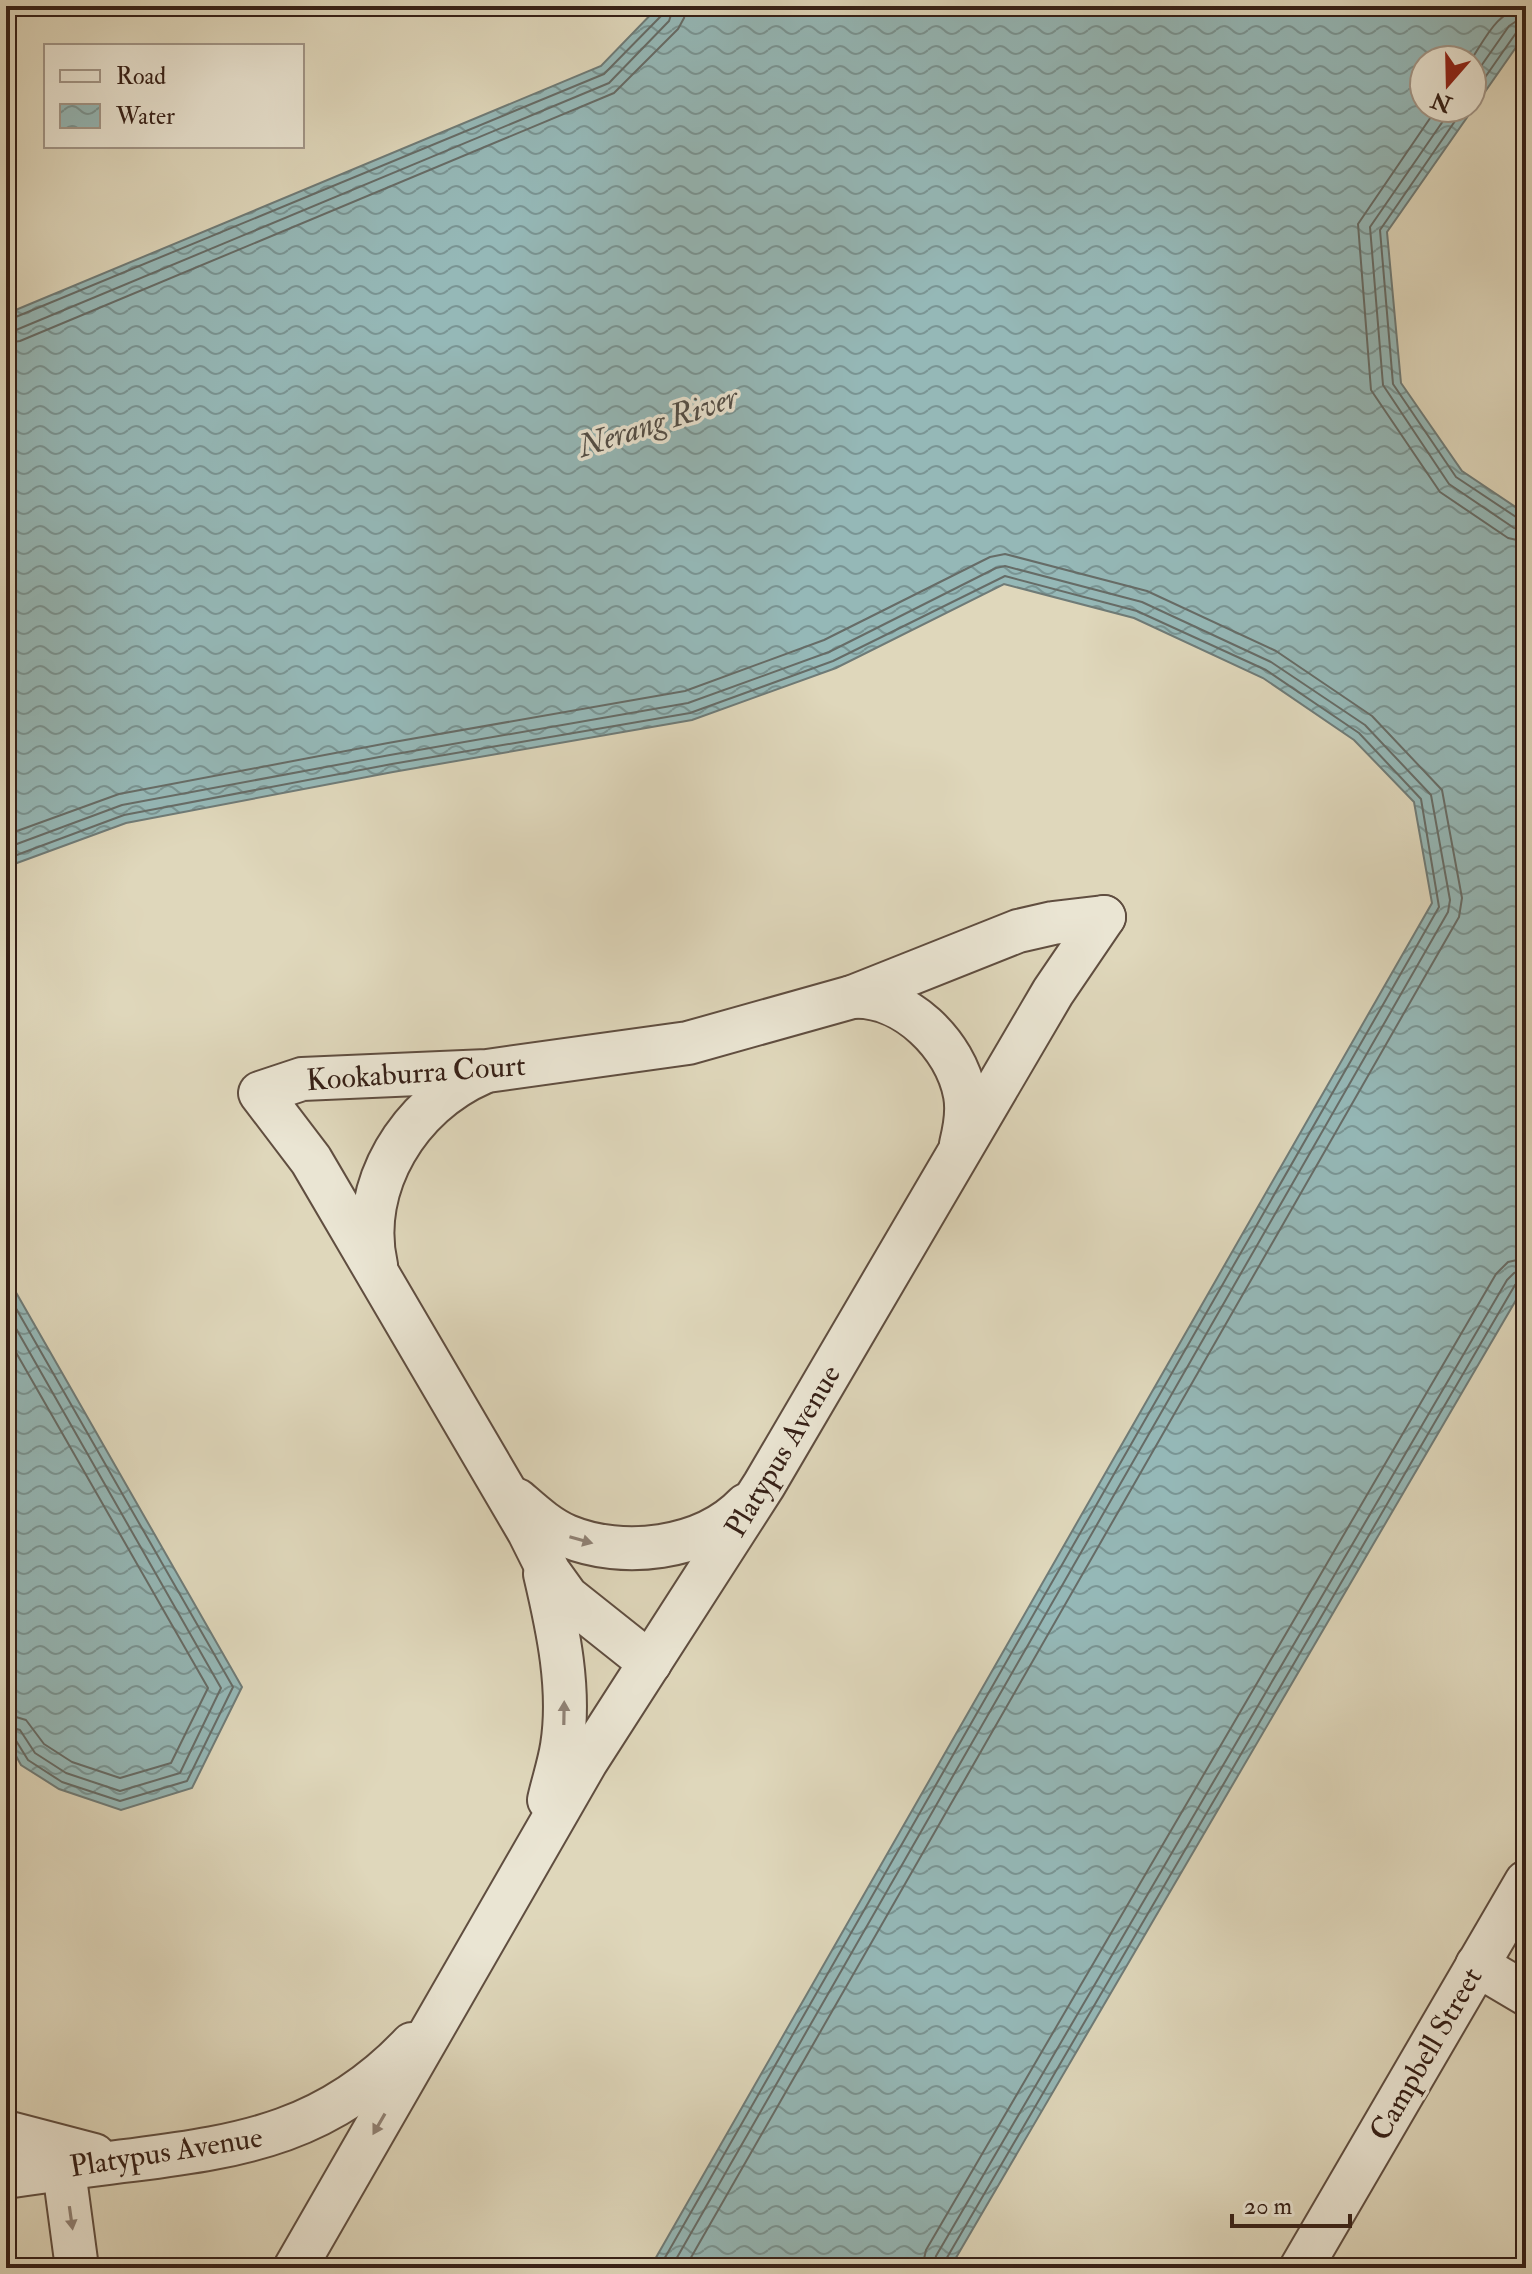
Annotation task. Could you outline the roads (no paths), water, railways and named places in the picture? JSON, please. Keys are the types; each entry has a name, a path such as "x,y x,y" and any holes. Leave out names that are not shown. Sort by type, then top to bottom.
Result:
{"street":[{"name":"Kookaburra Court","path":"650,1663 574,1605 556,1584 302,1147 260,1093 292,1081 313,1078 487,1071 688,1043 852,997 1008,934 1053,923 1104,917"},
{"name":"Platypus Avenue","path":"295,2268 586,1762 764,1485 1053,992 1104,917"},
{"path":"852,997 875,1000 919,1021 951,1058 966,1097 964,1130 957,1156"},
{"path":"384,1284 374,1254 373,1221 390,1160 408,1131 434,1103 464,1082 487,1071"},
{"path":"497,1478 527,1509 556,1531 586,1542 618,1548 654,1547 705,1533 740,1511 764,1485"},
{"path":"535,1544 544,1567 563,1667 564,1701 563,1743 541,1845"},
{"name":"Campbell Street","path":"1301,2268 1526,1882"},
{"path":"1477,1965 1526,1994"},
{"name":"Platypus Avenue","path":"6,2177 62,2158 126,2161 213,2149 278,2133 353,2095 391,2065 424,2030 460,1984"},
{"path":"6,2132 62,2158 77,2268"}],"water":[{"name":"Nerang River","path":"659,6 1526,6 1526,33 1488,87 1488,44 1408,44 1408,124 1462,124 1387,232 1401,383 1462,471 1526,514 1526,1283 950,2268 650,2268 1432,903 1414,802 1354,740 1263,678 1134,618 1004,584 836,668 692,720 126,823 6,867 6,314 601,66"},
{"path":"6,1275 242,1687 192,1788 121,1810 59,1789 21,1765 6,1738"}]}
